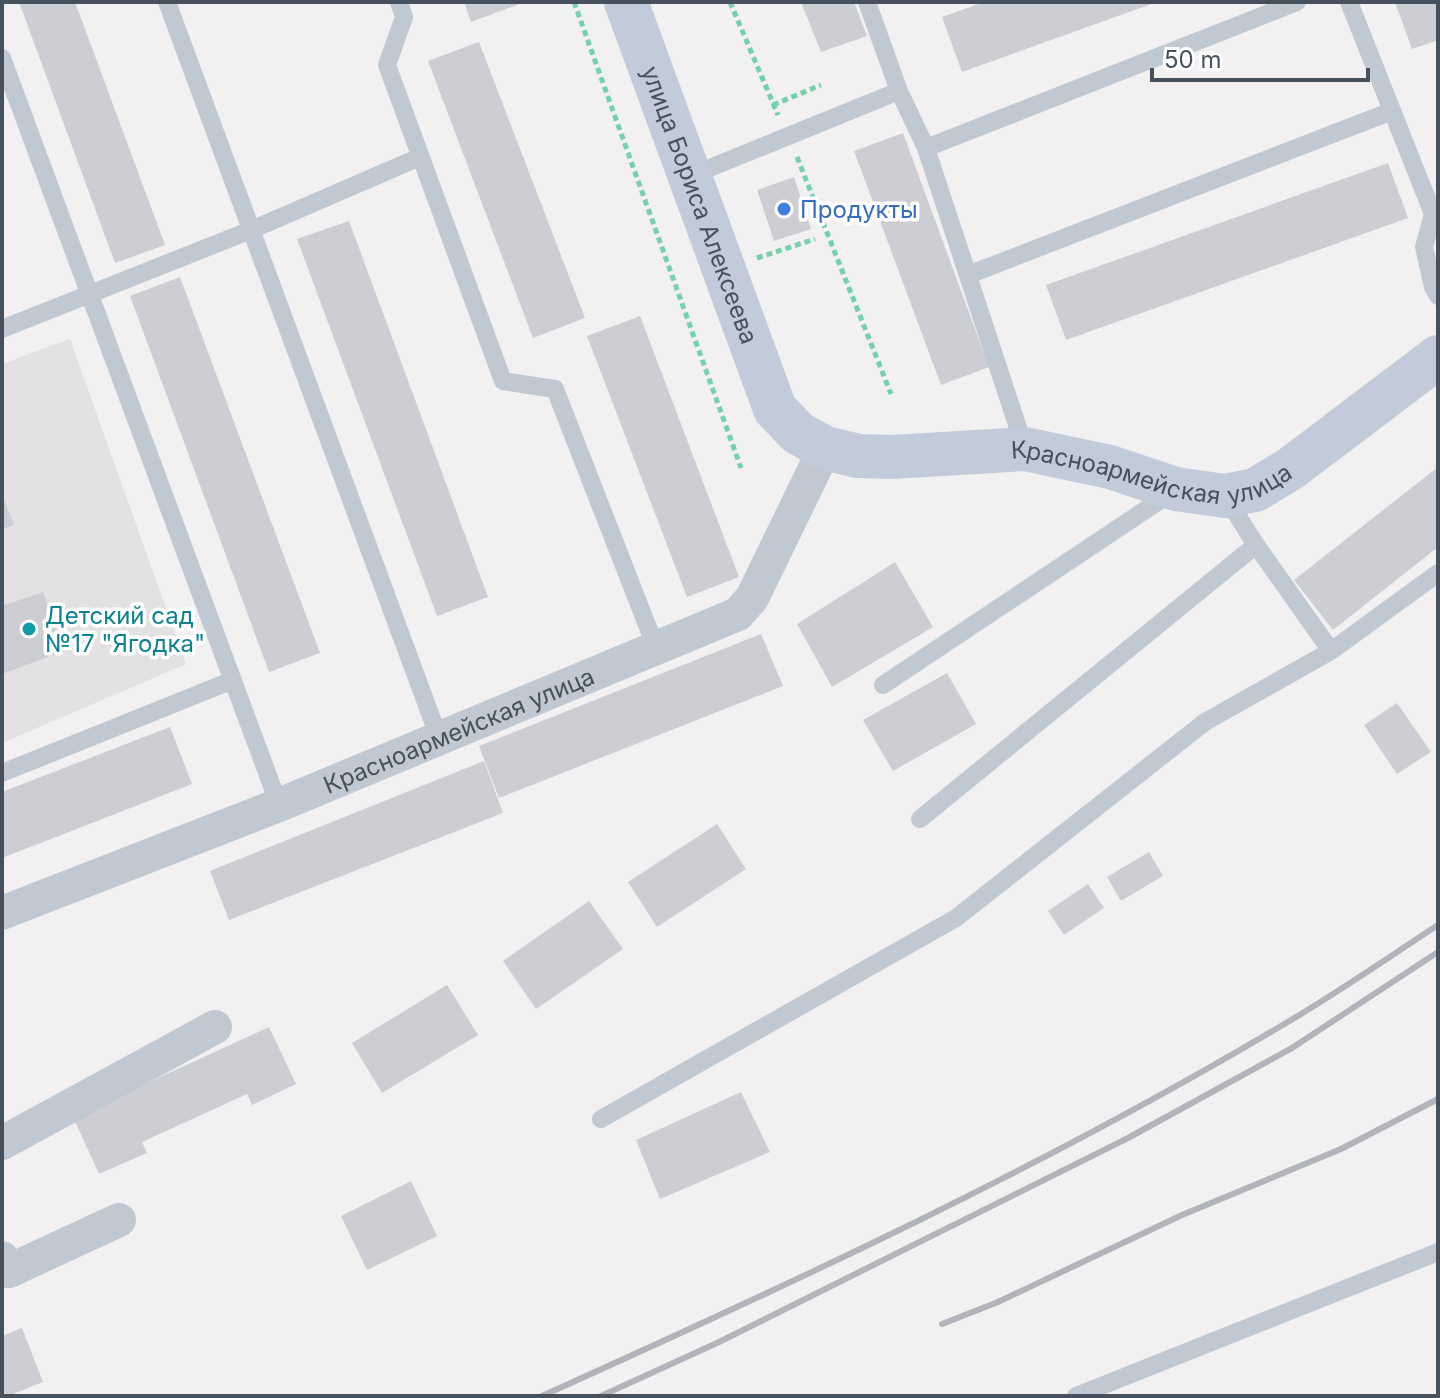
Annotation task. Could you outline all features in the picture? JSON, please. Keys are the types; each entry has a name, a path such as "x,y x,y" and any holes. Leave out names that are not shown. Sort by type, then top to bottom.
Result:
{"street":[{"name":"улица Бориса Алексеева","path":"626,2 775,409"},
{"name":"Красноармейская улица","path":"775,409 798,433 825,448 858,456 892,457 1025,449 1110,467 1176,489 1225,496 1255,490 1290,469 1438,357"},
{"name":"Красноармейская улица","path":"2,913 279,805 738,614 752,598 825,448"},
{"path":"2,1143 215,1027"},
{"path":"2,1258 9,1271 119,1220"}],"lane":[{"path":"167,2 439,738"},
{"path":"399,2 404,17 387,65 503,381 555,389 656,648"},
{"path":"867,2 899,91 926,148 1025,449"},
{"path":"926,148 1297,2"},
{"path":"1349,2 1435,214 1424,247 1438,296"},
{"path":"2,58 279,805"},
{"path":"690,176 899,91"},
{"path":"968,275 1392,111"},
{"path":"2,329 251,230 420,157"},
{"path":"883,685 1176,489"},
{"path":"1225,496 1331,651"},
{"path":"920,819 1256,545"},
{"path":"601,1119 956,918 1205,722 1331,651 1438,573"},
{"path":"2,773 233,680"},
{"path":"1076,1396 1438,1252"}],"path":[{"path":"574,2 741,468"},
{"path":"730,2 789,137 891,394"},
{"path":"773,105 821,85"},
{"path":"748,261 815,239"}],"shaded area":[{"path":"70,339 186,664 2,743 2,364"}],"building":[{"path":"19,2 75,2 165,245 115,263"},
{"path":"464,2 525,2 471,22"},
{"path":"801,2 854,2 867,36 821,52"},
{"path":"984,2 1157,2 962,72 942,17"},
{"path":"1395,2 1438,2 1438,40 1412,49"},
{"path":"479,42 585,318 533,338 428,61"},
{"path":"903,133 989,367 941,385 854,151"},
{"path":"1388,163 1408,218 1066,340 1046,285"},
{"name":"Продукты","path":"794,177 811,229 774,241 757,190"},
{"path":"349,221 488,597 437,616 297,239"},
{"path":"180,277 320,653 269,672 130,296"},
{"path":"640,316 739,577 687,597 587,336"},
{"path":"1438,467 1438,547 1333,630 1294,580"},
{"path":"2,494 14,525 2,529"},
{"path":"895,562 933,627 832,687 797,624"},
{"name":"Детский сад №17 \"Ягодка\"","path":"43,592 64,651 2,674 2,606"},
{"path":"761,634 783,686 499,798 479,746"},
{"path":"947,673 976,724 893,771 863,720"},
{"path":"1397,703 1431,752 1397,774 1364,725"},
{"path":"170,727 192,784 2,858 2,792"},
{"path":"484,761 503,813 229,920 210,871"},
{"path":"717,824 746,869 657,927 628,882"},
{"path":"1149,852 1163,876 1121,901 1107,877"},
{"path":"1088,884 1104,908 1064,935 1048,911"},
{"path":"589,901 623,949 536,1009 503,961"},
{"path":"447,985 478,1035 382,1093 352,1043"},
{"path":"269,1027 296,1084 252,1105 247,1094 142,1142 147,1153 99,1174 73,1117"},
{"path":"741,1092 770,1152 660,1199 636,1140"},
{"path":"411,1181 437,1236 367,1270 341,1216"},
{"path":"22,1328 43,1382 2,1396 2,1336"}],"railway":[{"path":"542,1396 917,1222 1101,1127 1301,1014 1438,925"},
{"path":"601,1396 717,1343 1128,1138 1292,1048 1438,952"},
{"path":"942,1324 998,1302 1182,1215 1341,1149 1438,1099"}],"place":[{"name":"Продукты","path":"784,209"},
{"name":"Детский сад №17 \"Ягодка\"","path":"29,629"}]}
